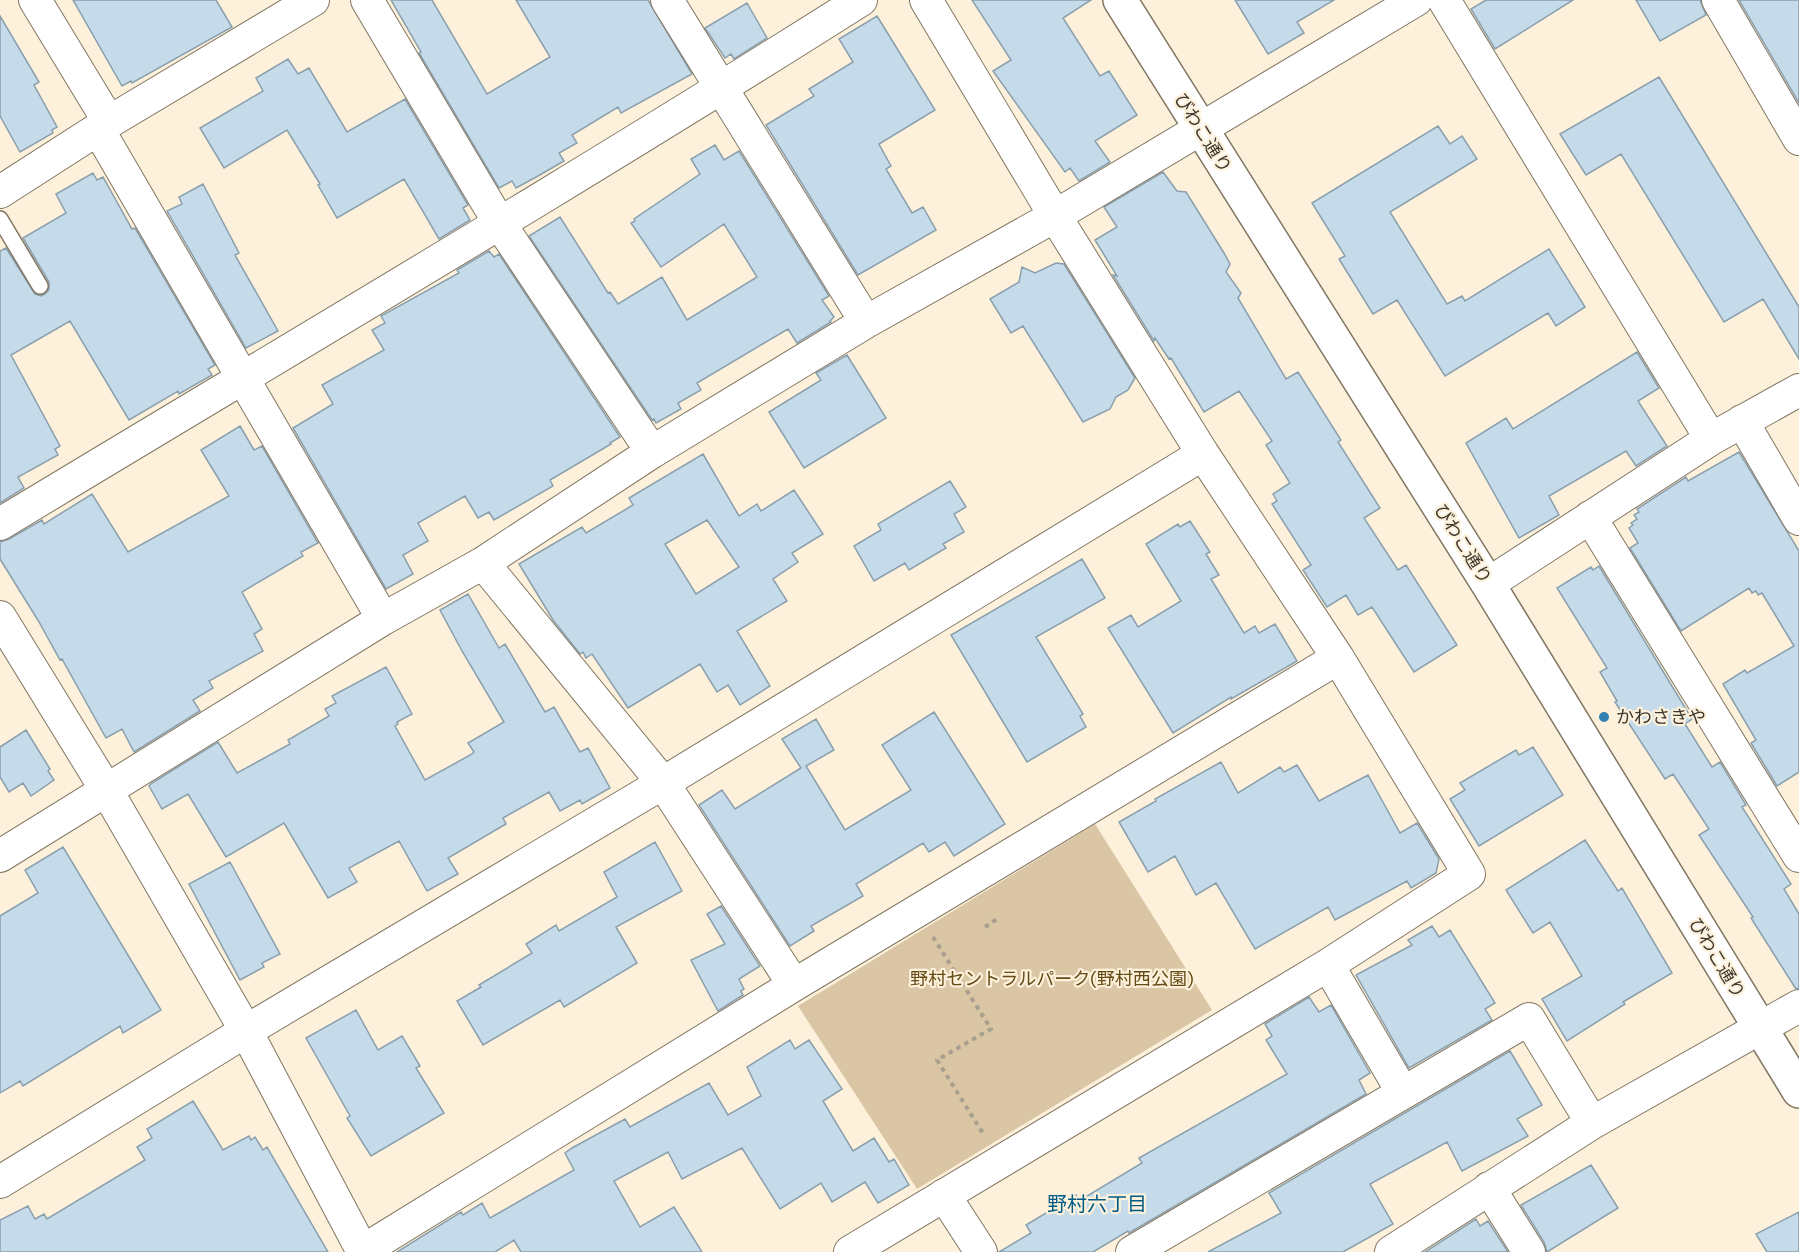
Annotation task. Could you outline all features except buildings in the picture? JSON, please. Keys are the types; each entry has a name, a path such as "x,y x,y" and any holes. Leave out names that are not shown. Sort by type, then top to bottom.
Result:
{"street":[{"path":"35,0 242,378 383,619"},
{"path":"368,0 500,224 652,452"},
{"path":"667,0 866,322"},
{"path":"0,524 500,224 861,0"},
{"path":"850,1252 1328,965 1469,874 1338,658 1203,454 1055,216 926,0"},
{"name":"びわこ通り","path":"1120,0 1488,584 1799,1091"},
{"path":"0,856 383,619 483,563 652,452 866,322 1055,216 1416,0"},
{"path":"1444,0 1711,439"},
{"path":"1718,0 1799,139"},
{"path":"0,192 295,5"},
{"path":"1488,584 1711,439 1799,390"},
{"path":"1742,421 1799,519"},
{"path":"0,1182 246,1031 663,783 1203,454"},
{"path":"1590,517 1799,856"},
{"path":"483,563 663,783 794,985"},
{"path":"0,616 107,791 246,1031 362,1252 794,985 1338,658"},
{"path":"1328,965 1403,1093"},
{"path":"1391,1252 1592,1123 1799,1006"},
{"path":"1132,1252 1529,1018 1592,1123"},
{"path":"1488,1188 1529,1252"},
{"path":"944,1195 981,1252"}],"lane":[{"path":"0,219 40,286"}],"path":[{"path":"917,911 991,1029 937,1060 1000,1161"},
{"path":"985,927 998,919"}],"green space":[{"name":"野村セントラルパーク(野村西公園)","path":"1095,824 1212,1010 917,1189 798,1006"}],"place":[{"name":"かわさきや","path":"1604,717"}],"district":[{"name":"野村六丁目","path":"1097,1204"}]}
